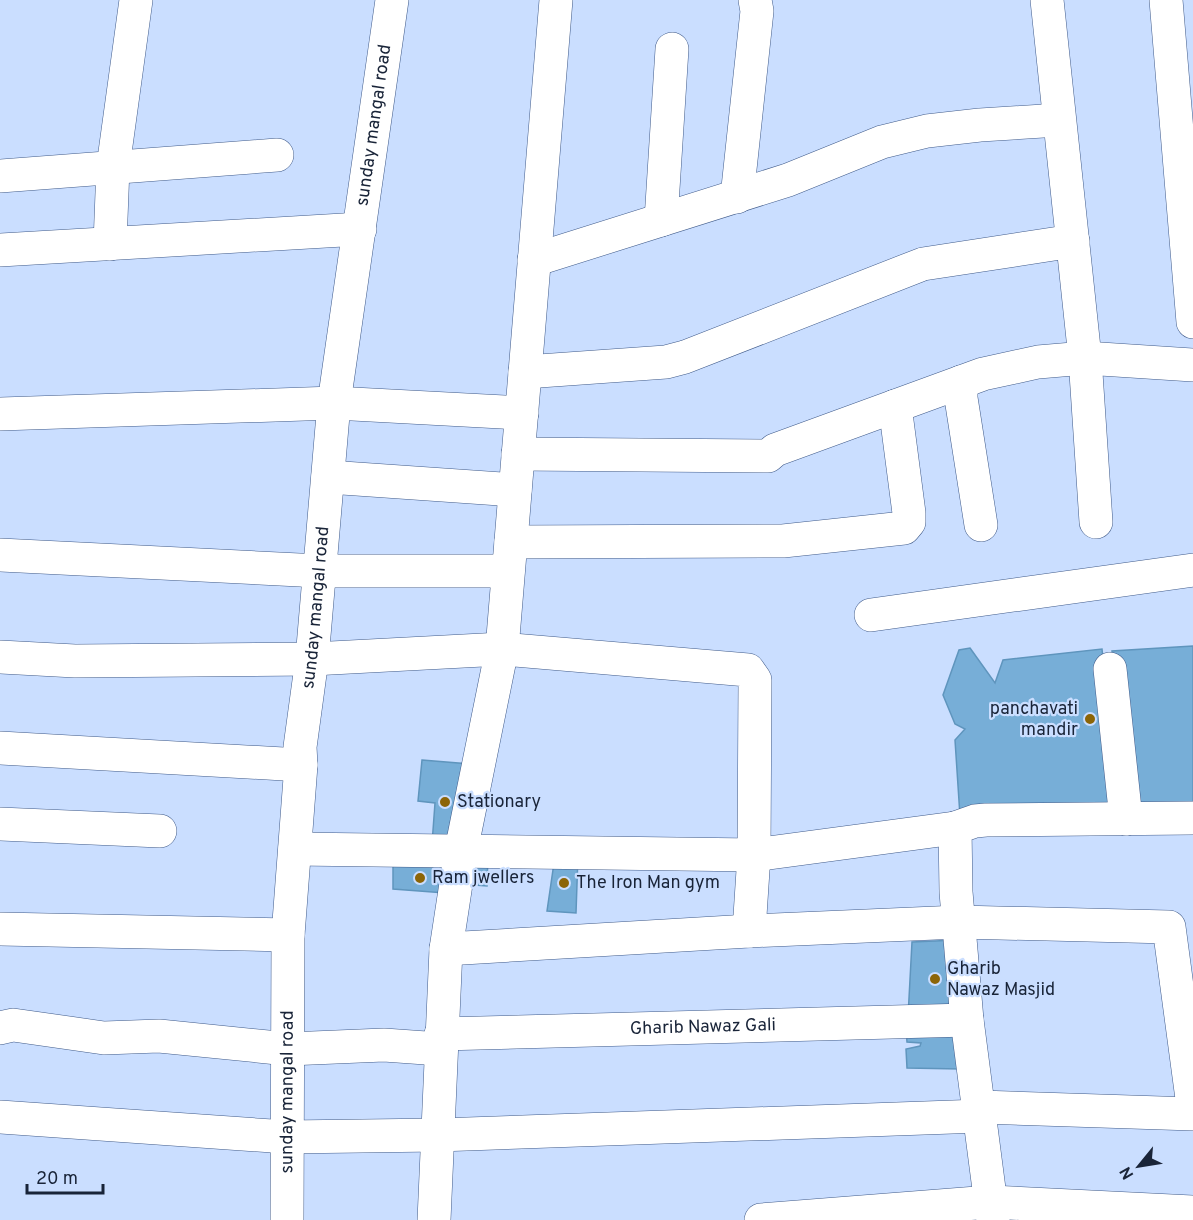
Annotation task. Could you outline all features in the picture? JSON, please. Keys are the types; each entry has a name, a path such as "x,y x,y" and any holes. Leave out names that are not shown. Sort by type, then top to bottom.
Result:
{"street":[{"path":"110,244 113,167 136,0"},
{"name":"sunday mangal road","path":"287,1220 288,935 301,765 300,747 312,659 334,403 392,0"},
{"path":"434,1220 440,1041 447,950 461,851 502,649 556,0"},
{"path":"737,197 757,11 755,0"},
{"path":"1047,0 1085,358 1096,522"},
{"path":"1166,0 1193,322"},
{"path":"661,220 672,49"},
{"path":"534,260 788,180 882,142 927,131 1059,120"},
{"path":"0,176 277,156"},
{"path":"0,250 360,229"},
{"path":"525,372 666,362 685,357 923,264 1073,241"},
{"path":"518,454 768,456 775,450 961,382 1013,366 1085,358 1193,365"},
{"path":"961,382 961,398 981,525"},
{"path":"0,414 334,403 522,413"},
{"path":"0,555 320,571 509,556 783,541 904,528 909,522 909,513 895,406"},
{"path":"328,477 515,490"},
{"path":"871,615 1193,570"},
{"path":"0,657 75,661 312,659 502,649 751,672 755,680 754,855 749,931"},
{"path":"1110,669 1126,819"},
{"path":"0,748 301,765"},
{"path":"295,849 754,855 955,828 986,820 1193,818"},
{"path":"0,824 160,831"},
{"path":"955,828 958,922 967,1020 991,1211"},
{"path":"447,950 749,931 958,922 1169,927 1193,1106"},
{"path":"0,929 288,935"},
{"name":"Gharib Nawaz Gali","path":"0,1028 13,1025 104,1038 159,1036 288,1049 967,1020"},
{"path":"0,1117 287,1137 438,1135 980,1111 1193,1114"},
{"path":"761,1220 991,1211 1193,1212"}],"building":[{"path":"1193,646 1193,814 1129,813 1112,651"},
{"path":"970,648 995,683 1003,660 1102,649 1119,812 960,816 955,740 965,729 955,724 943,695 959,650"},
{"name":"Stationary","path":"422,760 470,764 456,845 432,844 435,803 418,801"},
{"path":"464,853 488,855 487,886 461,884"},
{"name":"The Iron Man gym","path":"578,855 576,913 547,911 555,856"},
{"name":"Ram jwellers","path":"393,865 447,868 445,893 393,889"},
{"name":"Gharib Nawaz Masjid","path":"957,940 963,1017 908,1017 912,942"},
{"name":"Gharib Nawaz Masjid","path":"961,1028 960,1069 907,1068 906,1049 920,1046 921,1043 907,1042 906,1029"}],"place":[{"name":"panchavati mandir","path":"1090,719"},
{"name":"Stationary","path":"445,802"},
{"name":"Ram jwellers","path":"420,878"},
{"name":"The Iron Man gym","path":"564,883"},
{"name":"Gharib Nawaz Masjid","path":"935,979"}]}
